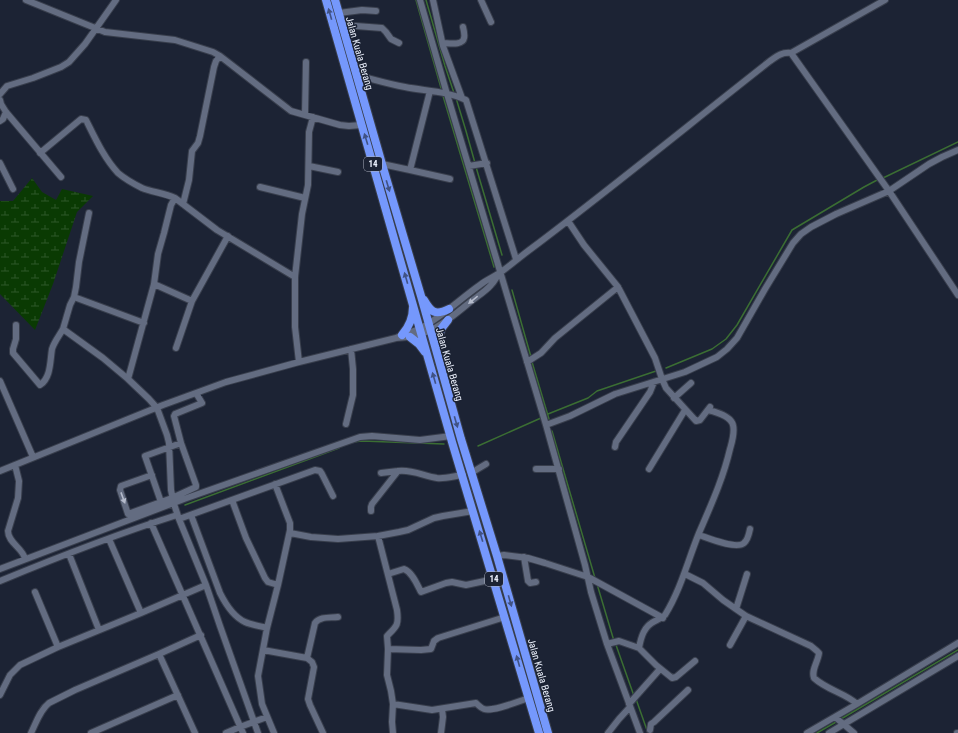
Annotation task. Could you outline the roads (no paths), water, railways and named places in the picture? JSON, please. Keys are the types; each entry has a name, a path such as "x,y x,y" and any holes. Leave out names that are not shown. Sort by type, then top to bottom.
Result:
{"highway":[{"name":"Jalan Kuala Berang","path":"326,0 413,302 436,351 548,733"},
{"name":"Jalan Kuala Berang","path":"335,0 421,296 429,360 539,733"},
{"path":"421,296 435,312 442,312 449,309"},
{"path":"413,302 411,322 403,337 419,344 429,360"},
{"path":"436,351 441,329 448,320"},
{"path":"532,707 536,703 537,694"}],"street":[{"path":"26,0 105,32 175,40 213,52 291,111 349,126 362,125"},
{"path":"0,94 7,86 61,67 69,62 78,53 116,0"},
{"path":"420,0 432,19 440,47 449,94 500,273 559,469 590,578 591,592 608,644 632,702 640,733"},
{"path":"433,0 435,6 432,19 440,47 461,98"},
{"path":"481,0 491,22"},
{"path":"425,329 481,284 500,273 516,259 568,221 779,54 786,52 791,53 885,0"},
{"path":"339,13 362,10 376,11"},
{"path":"342,26 382,28 391,38 399,43"},
{"path":"440,47 463,41 463,28"},
{"path":"791,53 874,170 958,295"},
{"path":"183,204 189,180 192,151 198,143 214,68 216,61 220,56"},
{"path":"305,114 306,62"},
{"path":"356,75 396,86 449,94 467,101 516,259"},
{"path":"410,170 430,91"},
{"path":"0,100 6,112 61,177"},
{"path":"0,121 3,120 6,112"},
{"path":"299,362 295,327 295,277 302,214 308,185 309,132 313,117"},
{"path":"40,153 81,119 86,120 109,162 119,174 144,189 175,198 214,227 295,277"},
{"path":"546,425 570,416 615,394 692,369 717,357 737,338 765,289 793,244 801,234 811,227 887,189 930,164 958,150"},
{"path":"0,163 13,190"},
{"path":"470,166 486,163"},
{"path":"382,164 450,179"},
{"path":"309,166 338,172"},
{"path":"260,187 305,198"},
{"path":"128,379 154,284 158,254 171,205 175,198"},
{"path":"16,325 16,339 13,353 40,385 45,381 49,370 53,348 63,329 74,297 79,262 89,213"},
{"path":"568,221 584,245 618,287 655,358 666,388 674,398 694,420 698,421 709,408 729,419 733,426 733,436 721,481 685,574 668,611 663,618 654,621 648,626 642,634 639,648"},
{"path":"176,348 192,301 228,236"},
{"path":"0,471 157,408 239,378 403,337 448,320 491,285 500,273"},
{"path":"154,284 192,301"},
{"path":"527,362 541,353 555,338 618,287"},
{"path":"74,297 144,323"},
{"path":"63,329 103,358 128,379 157,408 167,435 173,500 178,517 206,585 258,733"},
{"path":"346,424 353,395 351,350"},
{"path":"0,381 33,457"},
{"path":"615,447 616,442 650,392 654,382"},
{"path":"674,398 691,383"},
{"path":"152,474 121,486 120,490 128,514 161,502 173,500 195,488 196,485 181,442 174,415 202,403 196,393"},
{"path":"649,469 685,410"},
{"path":"0,569 173,500 360,437 372,436 420,440 451,436"},
{"path":"161,502 146,456 181,442"},
{"path":"471,473 486,464"},
{"path":"15,465 19,481 18,498 8,535 24,554 25,559"},
{"path":"536,469 559,469"},
{"path":"0,581 151,523 191,515 315,470 318,470 322,474 333,496"},
{"path":"371,511 370,506 398,471"},
{"path":"381,473 402,471 438,478 463,475"},
{"path":"274,733 262,704 258,676 267,628 290,533 290,523 275,484"},
{"path":"232,500 246,538 265,578 268,582 278,586"},
{"path":"290,533 311,537 338,539 378,536 408,530 434,518 473,511"},
{"path":"191,515 220,593 230,610 241,620 247,623 267,628"},
{"path":"151,523 243,733"},
{"path":"699,535 739,546 746,541 750,529"},
{"path":"378,536 399,620 387,636 387,675 393,704 393,733"},
{"path":"109,539 141,613"},
{"path":"69,554 100,630"},
{"path":"497,556 504,555 524,557 590,578 663,618"},
{"path":"524,557 528,581 536,582"},
{"path":"388,574 404,569 407,570 410,572 422,592 446,583 452,582 466,585 494,579"},
{"path":"685,574 702,583 746,616 814,648 819,653 813,672 814,678 818,682 849,697 857,704"},
{"path":"736,609 747,574"},
{"path":"0,696 10,675 20,665 58,647 206,585"},
{"path":"35,592 58,647"},
{"path":"730,645 746,616"},
{"path":"307,658 317,620 320,618 338,617"},
{"path":"388,649 431,649 434,641 438,638 504,617"},
{"path":"31,733 40,713 49,703 75,690 201,636"},
{"path":"608,644 619,641 639,648 660,669 674,678 695,661"},
{"path":"807,733 957,649"},
{"path":"829,733 957,649"},
{"path":"263,650 307,658 312,662 314,667 308,696 322,733"},
{"path":"160,654 195,733"},
{"path":"608,733 660,669"},
{"path":"649,732 651,724 688,690"},
{"path":"90,733 178,695"},
{"path":"393,704 428,710 473,703 484,709 492,709 510,705 529,698"},
{"path":"441,733 443,717 442,709"},
{"path":"226,733 267,717"},
{"path":"835,718 854,733"}],"waterway":[{"path":"416,0 441,88"},
{"path":"426,0 454,93"},
{"path":"443,96 494,267"},
{"path":"456,98 475,163"},
{"path":"883,178 958,142"},
{"path":"476,167 502,255"},
{"path":"666,368 712,349 726,339 737,325 792,230 879,179"},
{"path":"512,290 531,357"},
{"path":"532,362 549,419"},
{"path":"548,414 588,398 597,391 656,371"},
{"path":"478,446 541,418"},
{"path":"552,431 595,578"},
{"path":"353,442 444,444"},
{"path":"185,505 339,448"},
{"path":"597,584 614,641"},
{"path":"616,645 634,696"},
{"path":"841,719 958,650"},
{"path":"636,699 648,733"},
{"path":"817,733 836,722"}]}
